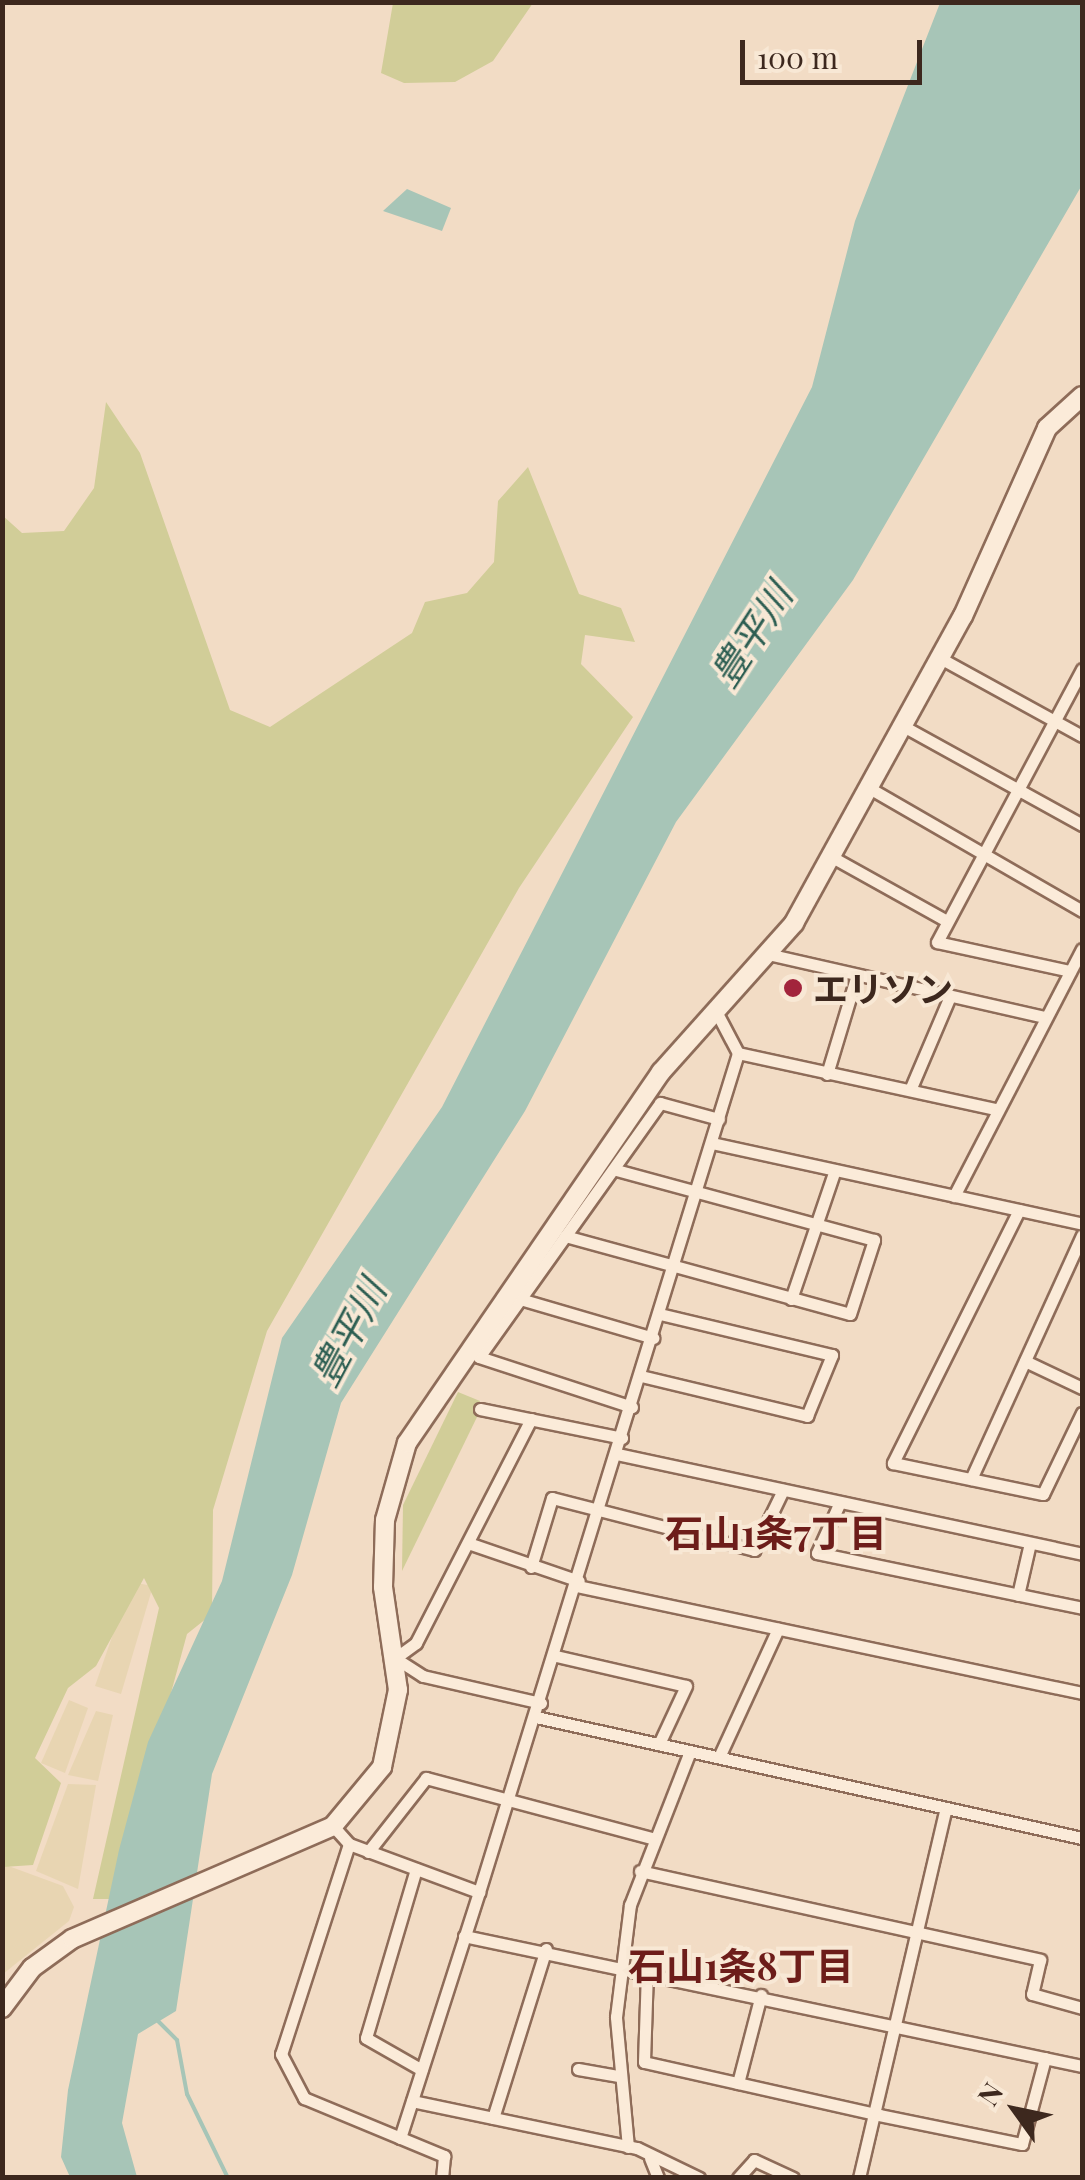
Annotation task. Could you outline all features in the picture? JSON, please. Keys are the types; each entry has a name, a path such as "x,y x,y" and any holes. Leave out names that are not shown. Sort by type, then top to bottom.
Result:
{"street":[{"path":"2,2008 32,1968 84,1934 278,1856 333,1826 390,1748 394,1658 385,1520 407,1443 660,1072 772,955 871,789 940,658 1048,428 1082,396"},
{"path":"940,658 1082,736"},
{"path":"1070,971 938,942 1082,669"},
{"path":"903,726 1082,824"},
{"path":"871,789 1082,912"},
{"path":"832,857 947,921"},
{"path":"954,1196 995,1109 1082,949"},
{"path":"772,955 856,978 1045,1018"},
{"path":"827,1074 856,978"},
{"path":"910,1090 950,996"},
{"path":"400,2138 556,1656 720,1119 738,1054 718,1014"},
{"path":"738,1054 995,1109"},
{"path":"632,1406 478,1357 660,1102 720,1119"},
{"path":"712,1144 1082,1224"},
{"path":"565,1236 674,1270 850,1314 874,1240 696,1195 613,1169"},
{"path":"791,1299 835,1170"},
{"path":"1019,1210 892,1462 1043,1494 1082,1413"},
{"path":"971,1479 1082,1235"},
{"path":"520,1299 652,1338"},
{"path":"641,1376 806,1416 832,1355 660,1314"},
{"path":"1025,1361 1082,1388"},
{"path":"480,1409 622,1438"},
{"path":"394,1658 416,1643 531,1419"},
{"path":"617,1454 1082,1554"},
{"path":"531,1567 552,1498 754,1550 783,1490"},
{"path":"840,1502 817,1552 1082,1608"},
{"path":"468,1543 578,1583 1082,1693"},
{"path":"1018,1594 1030,1543"},
{"path":"719,1757 778,1629"},
{"path":"556,1656 686,1686 659,1744"},
{"path":"394,1658 423,1676 541,1703"},
{"path":"536,1717 1082,1838"},
{"path":"628,2146 616,2076 622,1966 640,1871 690,1751"},
{"path":"368,1852 426,1778 651,1838"},
{"path":"860,2178 879,2115 946,1808"},
{"path":"333,1826 348,1844 479,1892"},
{"path":"348,1844 281,2054 304,2098 444,2156 442,2178"},
{"path":"416,1869 366,2038 422,2070"},
{"path":"640,1871 1040,1960 1032,1994 1082,2008"},
{"path":"464,1936 647,1971 1082,2066"},
{"path":"493,2118 546,1950"},
{"path":"647,1971 644,2062 879,2115 1022,2144 1044,2058"},
{"path":"738,2083 761,1995"},
{"path":"578,2069 616,2076"},
{"path":"412,2101 628,2146 699,2178"},
{"path":"650,2158 658,2178"},
{"path":"738,2178 754,2160 793,2178"}],"shaded area":[{"path":"393,2 533,3 493,61 455,82 404,83 381,73"},
{"path":"106,402 140,453 230,710 270,727 412,633 425,602 467,593 494,562 498,501 528,467 579,594 621,608 635,642 585,635 581,664 633,717 519,888 267,1331 213,1510 212,1614 187,1634 115,1899 93,1899 159,1608 144,1578 96,1666 68,1688 35,1758 61,1783 33,1865 3,1867 2,515 22,533 64,531 94,488"},
{"path":"458,1392 480,1401 478,1415 402,1571 403,1505"},
{"path":"131,1582 153,1586 121,1694 95,1686"},
{"path":"69,1700 88,1708 65,1773 41,1763"},
{"path":"96,1711 113,1715 98,1781 68,1775"},
{"path":"68,1784 96,1785 78,1889 36,1871"},
{"path":"3,1864 63,1886 74,1907 69,1921 3,1974"}],"water":[{"name":"豊平川","path":"940,3 1082,3 1082,185 853,580 676,822 525,1111 341,1403 292,1575 212,1774 176,2011 138,2034 122,2123 137,2177 70,2177 61,2157 68,2090 119,1850 148,1742 222,1581 282,1338 442,1107 812,387 855,221"},
{"path":"407,189 451,208 442,231 383,211"}],"waterway":[{"path":"158,2021 177,2040 187,2094 228,2178"}],"place":[{"name":"エリソン","path":"793,988"}],"district":[{"name":"石山1条7丁目","path":"776,1532"},
{"name":"石山1条8丁目","path":"741,1965"}]}
